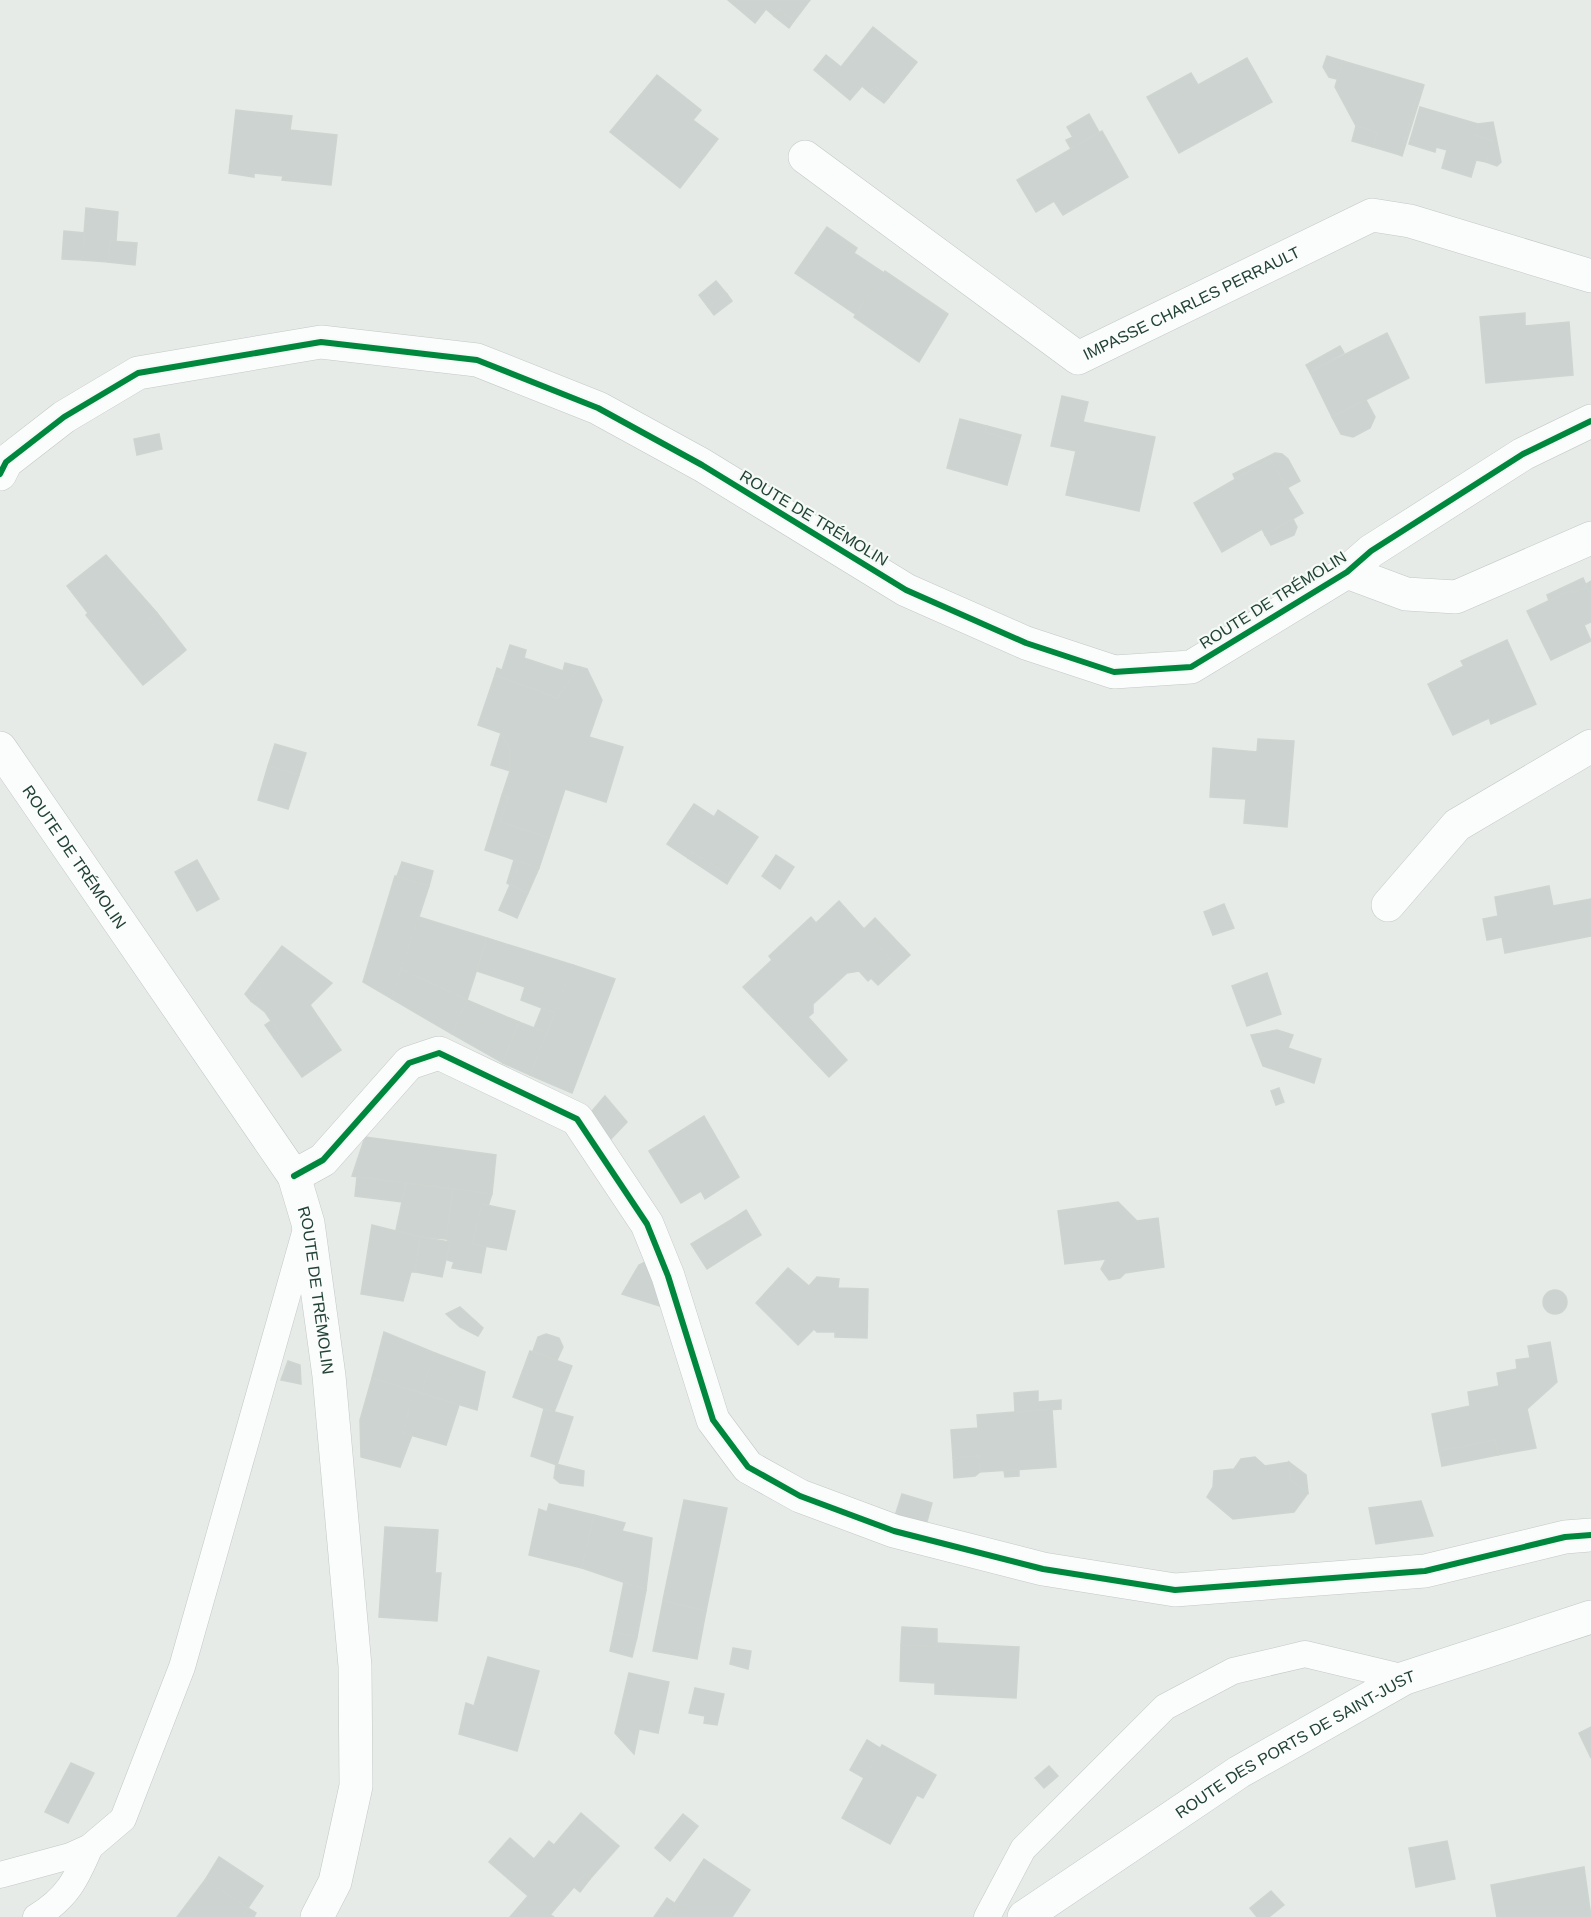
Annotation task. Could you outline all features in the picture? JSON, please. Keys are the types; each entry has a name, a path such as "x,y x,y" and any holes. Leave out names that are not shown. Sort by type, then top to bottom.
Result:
{"street":[{"name":"IMPASSE CHARLES PERRAULT","path":"805,157 1078,358 1372,214 1410,221 1591,276"},
{"name":"ROUTE DE TRÉMOLIN","path":"0,474 6,462 64,417 138,373 321,342 477,360 598,408 702,465 906,590 1026,643 1114,672 1191,667 1347,572 1371,551 1523,454 1591,421"},
{"path":"1347,572 1406,594 1456,597 1591,538"},
{"path":"1388,905 1457,825 1591,746"},
{"name":"ROUTE DE TRÉMOLIN","path":"0,748 294,1176 308,1223 329,1376 355,1688 356,1786 335,1882 317,1917"},
{"path":"294,1176 323,1160 409,1063 439,1053 577,1119 647,1224 668,1276 713,1420 748,1467 800,1496 894,1531 1043,1569 1175,1590 1425,1571 1565,1537 1591,1535"},
{"name":"ROUTE DES PORTS DE SAINT-JUST","path":"1024,1917 1239,1772 1405,1678 1591,1617"}],"lane":[{"path":"0,1875 70,1856 90,1847 123,1819 182,1667 308,1223"},
{"path":"987,1917 1023,1849 1165,1707 1233,1671 1305,1654 1405,1678"},
{"path":"36,1917 52,1907 74,1885 90,1847"}],"building":[{"path":"728,0 810,0 794,21 779,9 774,16 766,9 755,23"},
{"path":"779,9 794,21 789,28 774,16"},
{"path":"873,27 917,62 889,97 875,86 869,92 862,86 850,100 814,70 826,55 841,67"},
{"path":"1327,56 1343,61 1337,79 1329,77 1323,67"},
{"path":"1247,58 1272,102 1179,153 1147,97 1191,73 1198,85"},
{"path":"1343,61 1421,84 1400,155 1373,147 1377,133 1356,126 1335,87"},
{"path":"657,75 701,110 693,120 718,139 680,188 610,132"},
{"path":"1421,84 1424,85 1402,156 1400,155"},
{"path":"875,86 889,97 884,103 869,92"},
{"path":"1420,107 1478,124 1475,135 1493,141 1486,162 1476,160 1471,177 1442,168 1447,150 1436,147 1435,152 1409,144"},
{"path":"236,110 292,116 290,130 337,135 331,185 282,180 283,176 254,173 254,177 229,173"},
{"path":"1089,114 1099,132 1071,149 1066,140 1073,137 1067,127"},
{"path":"1493,122 1501,162 1497,166 1486,162 1493,141 1475,135 1478,124"},
{"path":"1356,126 1377,133 1373,147 1352,141"},
{"path":"1102,131 1128,177 1063,215 1054,201 1036,212 1017,180"},
{"path":"86,208 118,212 116,241 110,241 108,262 82,260"},
{"path":"827,227 857,248 854,253 884,273 855,314 795,273"},
{"path":"64,231 85,233 82,260 62,259"},
{"path":"110,241 137,243 135,265 108,262"},
{"path":"885,271 948,314 919,362 854,317"},
{"path":"716,281 727,294 708,307 699,295"},
{"path":"727,294 732,301 714,315 708,307"},
{"path":"1525,313 1525,326 1569,322 1573,375 1486,383 1480,317"},
{"path":"1387,333 1409,378 1332,417 1310,372"},
{"path":"1340,346 1344,353 1310,372 1306,365"},
{"path":"1062,396 1088,402 1083,422 1155,437 1139,511 1066,495 1076,451 1051,446"},
{"path":"1366,400 1375,417 1370,428 1353,437 1341,434 1332,417"},
{"path":"960,419 987,426 985,432 1019,442 1007,485 947,468"},
{"path":"987,426 1021,435 1019,442 985,432"},
{"path":"159,434 162,449 137,455 134,439"},
{"path":"1275,453 1282,454 1288,459 1300,481 1287,488 1270,459 1235,479 1233,474"},
{"path":"1270,459 1303,513 1265,535 1262,529 1222,552 1194,503"},
{"path":"1293,519 1297,527 1294,535 1271,545 1265,535"},
{"path":"106,555 157,613 149,619 179,656 143,685 86,615 88,613 67,586"},
{"path":"1583,578 1587,587 1549,601 1547,595"},
{"path":"1591,581 1591,595 1586,584"},
{"path":"1587,587 1591,595 1591,622 1584,625 1591,641 1551,660 1527,611 1571,590 1573,593"},
{"path":"157,613 186,650 179,656 149,619"},
{"path":"1507,640 1536,704 1491,724 1489,718 1453,735 1428,684 1464,666 1461,661"},
{"path":"510,645 526,650 524,658 563,671 565,663 580,667 557,698 495,675 497,668 502,670"},
{"path":"580,667 587,669 602,700 589,737 623,747 606,802 565,789 549,838 500,822 508,797 502,795 510,771 510,750 501,733 478,725 495,675 557,698"},
{"path":"501,733 510,750 510,771 491,765"},
{"path":"1258,739 1294,741 1287,827 1244,823 1246,799 1210,797 1213,748 1257,752"},
{"path":"275,744 306,753 299,775 268,766"},
{"path":"268,766 299,775 288,809 258,800"},
{"path":"502,795 508,797 500,822 549,838 539,868 485,850"},
{"path":"694,804 714,817 718,810 758,837 731,877 693,852 688,858 667,844"},
{"path":"693,852 731,877 727,884 688,858"},
{"path":"776,855 794,867 780,889 762,876"},
{"path":"197,860 219,899 197,911 175,872"},
{"path":"514,860 521,862 510,885 507,883"},
{"path":"402,862 433,871 429,886 397,876"},
{"path":"521,862 539,868 528,893 510,885"},
{"path":"395,876 429,886 392,999 363,982"},
{"path":"510,885 528,893 517,918 499,910"},
{"path":"1549,886 1553,906 1591,899 1591,936 1505,953 1502,937 1487,940 1483,919 1498,916 1495,897"},
{"path":"839,901 891,959 868,981 859,971 847,973 813,1004 813,1013 808,1017 847,1060 829,1077 743,987 772,960 769,956 811,917 816,923"},
{"path":"1224,904 1234,928 1213,935 1204,912"},
{"path":"419,917 487,938 467,1000 401,969"},
{"path":"875,918 910,955 878,985 871,978 891,959 864,929"},
{"path":"487,938 573,965 555,1013 521,1000 525,987 477,971"},
{"path":"282,946 332,983 310,1005 341,1050 302,1077 274,1038 280,1034 265,1012 251,1001 261,988 254,982"},
{"path":"573,965 615,979 572,1093 530,1075"},
{"path":"401,969 467,1000 452,1034 392,999"},
{"path":"1267,973 1281,1014 1247,1026 1232,986"},
{"path":"254,982 261,988 251,1001 245,994"},
{"path":"467,1000 519,1022 503,1063 452,1034"},
{"path":"542,1008 555,1013 547,1033 534,1028"},
{"path":"271,1021 280,1034 274,1038 265,1025"},
{"path":"519,1022 547,1033 530,1075 503,1063"},
{"path":"1277,1030 1293,1035 1288,1048 1321,1059 1314,1083 1263,1066 1251,1035"},
{"path":"1279,1088 1284,1102 1276,1105 1271,1091"},
{"path":"605,1096 627,1122 610,1140 592,1111"},
{"path":"704,1116 739,1177 705,1199 701,1191 681,1203 649,1151"},
{"path":"365,1137 496,1155 492,1194 352,1176"},
{"path":"357,1177 406,1183 402,1202 355,1196"},
{"path":"406,1183 453,1189 446,1239 420,1237 396,1230"},
{"path":"453,1189 492,1194 488,1206 482,1204 472,1244 486,1246 481,1273 452,1268 454,1262 447,1260 450,1242 446,1239"},
{"path":"1118,1202 1137,1221 1158,1218 1164,1267 1125,1273 1120,1278 1109,1280 1101,1269 1106,1259 1065,1264 1058,1211"},
{"path":"482,1204 515,1211 506,1250 472,1244"},
{"path":"746,1210 761,1235 749,1242 734,1218"},
{"path":"734,1218 749,1242 707,1269 691,1244"},
{"path":"372,1225 420,1237 415,1272 411,1272 403,1301 361,1294"},
{"path":"420,1237 450,1242 442,1277 415,1272"},
{"path":"647,1261 660,1306 622,1294 639,1265"},
{"path":"788,1268 809,1286 817,1277 839,1279 838,1288 868,1289 867,1338 835,1337 835,1332 817,1332 814,1329 798,1345 756,1303"},
{"path":"1555,1290 1563,1294 1567,1302 1563,1310 1555,1314 1547,1310 1543,1302 1547,1294"},
{"path":"460,1307 483,1328 478,1336 460,1327 446,1314"},
{"path":"384,1332 435,1353 421,1393 372,1378"},
{"path":"546,1334 559,1338 563,1347 557,1360 533,1351 538,1337"},
{"path":"1550,1342 1557,1382 1527,1409 1536,1448 1498,1455 1495,1440 1439,1451 1432,1414 1470,1406 1468,1392 1499,1386 1497,1373 1517,1369 1516,1360 1530,1358 1528,1346"},
{"path":"530,1351 572,1366 554,1412 513,1397"},
{"path":"435,1353 485,1372 477,1410 421,1393"},
{"path":"288,1361 300,1365 301,1384 281,1380"},
{"path":"372,1378 414,1391 403,1433 412,1435 400,1467 361,1457 360,1420"},
{"path":"414,1391 459,1405 446,1445 403,1433"},
{"path":"1038,1391 1038,1402 1061,1400 1061,1409 1015,1412 1014,1393"},
{"path":"544,1409 573,1417 557,1465 531,1456"},
{"path":"1052,1409 1056,1467 980,1472 979,1456 953,1458 951,1430 978,1428 977,1415"},
{"path":"1495,1440 1498,1455 1442,1466 1439,1451"},
{"path":"979,1456 980,1472 975,1476 954,1478 953,1458"},
{"path":"1255,1457 1265,1466 1289,1462 1291,1480 1308,1493 1294,1512 1233,1519 1207,1497 1213,1487 1214,1471 1234,1469 1241,1459"},
{"path":"1289,1462 1306,1475 1308,1493 1291,1480"},
{"path":"556,1464 584,1471 583,1486 560,1483 554,1478"},
{"path":"1019,1470 1019,1476 1005,1477 1004,1471"},
{"path":"902,1494 932,1503 926,1525 895,1516"},
{"path":"684,1500 727,1508 706,1611 663,1600"},
{"path":"1421,1501 1433,1536 1376,1544 1369,1508"},
{"path":"549,1504 594,1515 582,1568 529,1555 539,1509 547,1512"},
{"path":"594,1515 625,1523 622,1531 652,1538 646,1590 582,1568"},
{"path":"385,1527 438,1530 435,1573 441,1573 437,1621 379,1617"},
{"path":"624,1582 646,1590 637,1637 614,1632"},
{"path":"663,1601 706,1611 697,1659 653,1651"},
{"path":"902,1627 937,1629 937,1647 901,1645"},
{"path":"614,1632 637,1637 632,1657 610,1651"},
{"path":"936,1643 1019,1647 1016,1698 935,1694 935,1683 900,1681 901,1645 937,1647"},
{"path":"733,1648 751,1651 748,1669 730,1664"},
{"path":"488,1657 539,1671 517,1751 459,1734 466,1703 474,1706"},
{"path":"629,1673 669,1682 658,1733 639,1729 634,1754 615,1733"},
{"path":"695,1688 724,1694 717,1725 704,1723 705,1716 689,1713"},
{"path":"1591,1727 1591,1758 1579,1733"},
{"path":"867,1740 880,1748 864,1778 850,1770"},
{"path":"882,1745 936,1775 923,1798 917,1795 890,1844 842,1818"},
{"path":"71,1763 94,1773 68,1823 45,1812"},
{"path":"1049,1766 1058,1776 1044,1788 1035,1778"},
{"path":"581,1813 619,1846 590,1879 585,1874 550,1915 554,1917 510,1917 528,1896 489,1862 510,1838 534,1859 549,1841 554,1845"},
{"path":"683,1814 698,1826 670,1861 655,1848"},
{"path":"1447,1841 1455,1879 1416,1887 1409,1848"},
{"path":"219,1857 263,1886 248,1908 205,1880"},
{"path":"704,1859 750,1890 732,1917 669,1917 677,1905 675,1903"},
{"path":"1584,1867 1591,1917 1497,1917 1491,1885"},
{"path":"585,1874 590,1879 580,1892 574,1887"},
{"path":"205,1880 248,1908 243,1917 177,1917"},
{"path":"1271,1891 1284,1905 1269,1917 1257,1917 1250,1908"},
{"path":"667,1898 677,1905 669,1917 654,1917"},
{"path":"248,1908 256,1913 254,1917 243,1917"}],"cycle path":[{"path":"0,474 6,462 64,417 138,373 321,342 477,360 598,408 702,465 906,590 1026,643 1114,672 1191,667 1347,572 1371,551 1523,454 1591,421"},
{"path":"294,1176 323,1160 409,1063 439,1053 577,1119 647,1224 668,1276 713,1420 748,1467 800,1496 894,1531 1043,1569 1175,1590 1425,1571 1565,1537 1591,1535"}]}
